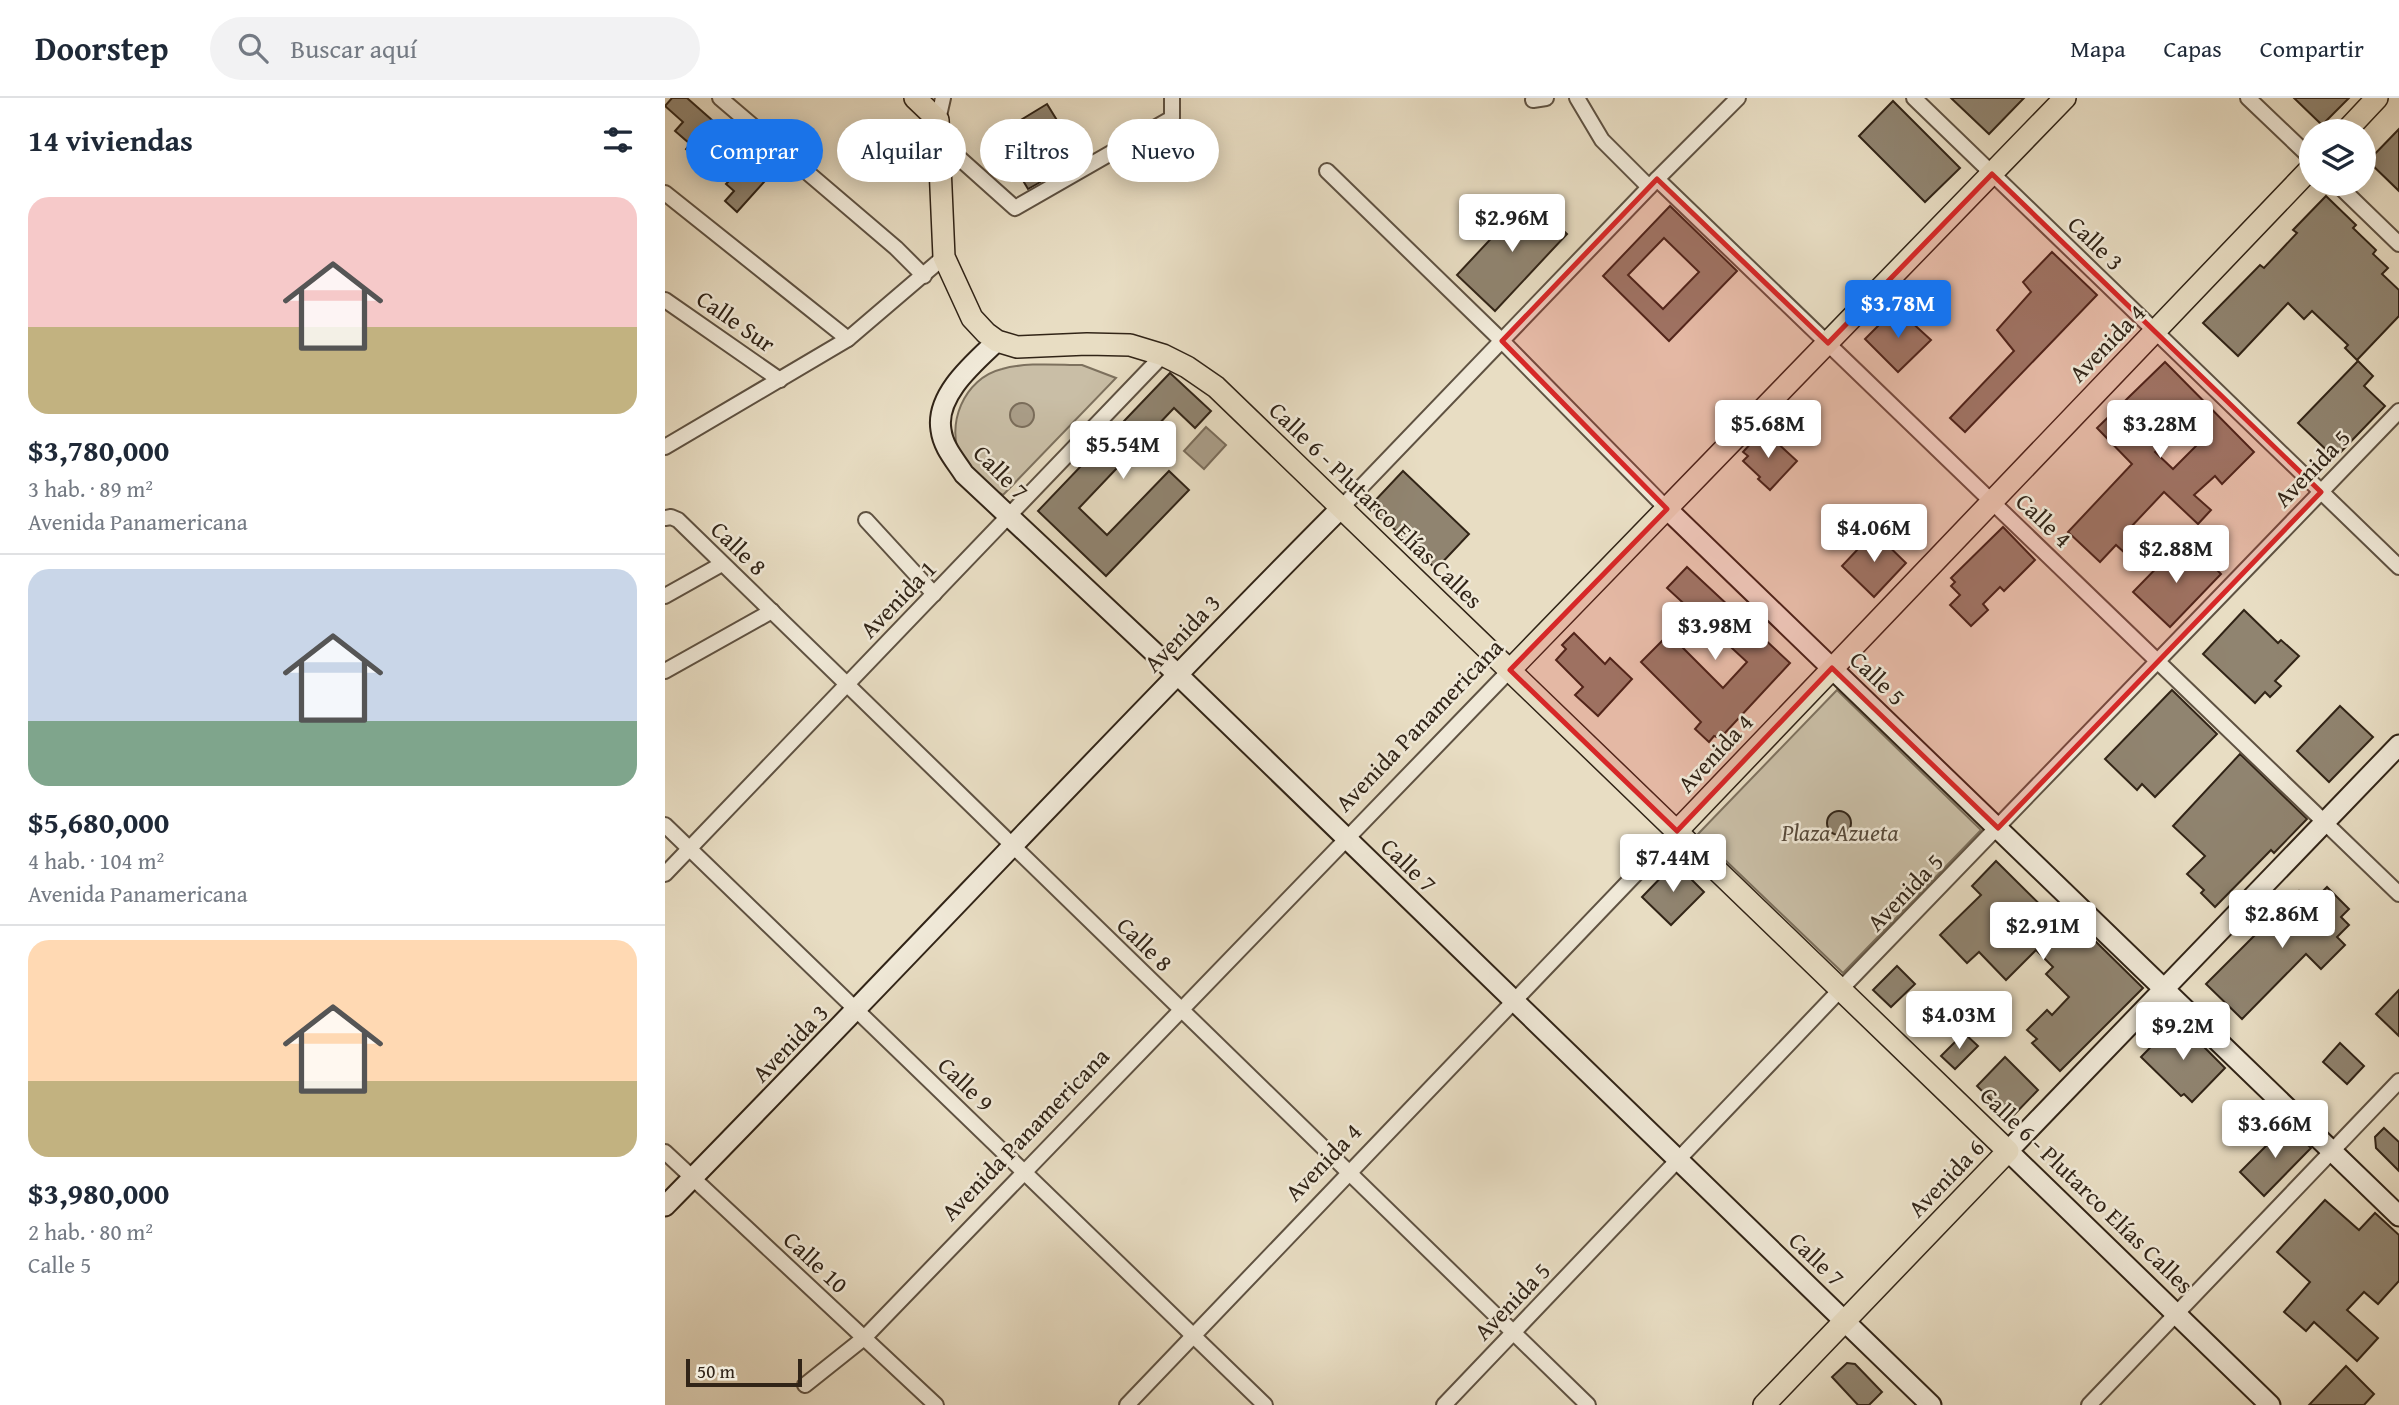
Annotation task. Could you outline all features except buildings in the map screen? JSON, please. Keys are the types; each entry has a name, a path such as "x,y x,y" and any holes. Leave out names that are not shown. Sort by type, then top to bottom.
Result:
{"main road":[{"path":"915,98 930,119"},
{"name":"Avenida Panamericana","path":"1510,670 2065,98"},
{"path":"2357,119 2377,98"},
{"name":"Avenida 4","path":"1677,831 2299,181"},
{"path":"940,182 944,257 972,318 997,341"},
{"name":"Calle 6 - Plutarco Elías Calles","path":"997,341 1017,347 1130,345 1163,355 1187,367 1216,387 2008,1151"},
{"name":"Avenida 6","path":"1764,1405 2008,1151"}],"street":[{"path":"720,98 896,248 924,276"},
{"path":"940,119 943,98"},
{"path":"966,158 1015,208 1172,118 1172,98"},
{"name":"Calle 4","path":"1577,98 1602,140 1828,343 2399,894"},
{"name":"Avenida 3","path":"665,1206 857,1010 1176,673 1341,508 1738,98"},
{"name":"Calle 3","path":"1914,98 2399,567"},
{"path":"2248,98 2299,147"},
{"name":"Calle 5","path":"1327,171 1502,341 1667,509 2399,1216"},
{"path":"665,193 848,339"},
{"path":"2349,196 2399,244"},
{"path":"665,447 848,339 944,257"},
{"name":"Calle Sur","path":"665,300 780,380"},
{"name":"Calle 7","path":"997,341 969,368 941,410 941,430 947,450 964,474 1176,673 1931,1405"},
{"name":"Avenida 1","path":"665,874 1163,355"},
{"name":"Avenida 5","path":"1444,1405 2399,411"},
{"name":"Calle 8","path":"668,518 678,520 1588,1405"},
{"path":"866,520 934,594"},
{"path":"665,596 722,564"},
{"path":"665,671 772,611"},
{"name":"Avenida Panamericana","path":"806,1385 864,1338 1510,670"},
{"name":"Avenida 6","path":"2008,1151 2399,745"},
{"name":"Calle 9","path":"665,825 1265,1405"},
{"name":"Avenida 4","path":"1127,1405 1677,831"},
{"path":"2089,1405 2399,1081"},
{"name":"Calle 6 - Plutarco Elías Calles","path":"2008,1151 2270,1405"},
{"name":"Calle 10","path":"665,1152 936,1405"}],"highlighted area":[{"path":"1992,174 2321,492 1998,828 1832,668 1677,831 1510,670 1667,509 1502,341 1657,179 1828,343"}],"green space":[{"path":"1022,365 1082,365 1116,378 1003,495 970,471 962,460 955,433 961,405 977,382 1002,369"},
{"name":"Plaza Azueta","path":"1837,690 1981,830 1843,973 1698,834"}],"shaded area":[{"path":"1022,403 1031,406 1034,415 1031,424 1022,427 1013,424 1010,415 1013,406"},
{"path":"1206,427 1226,445 1204,469 1184,451"}]}
